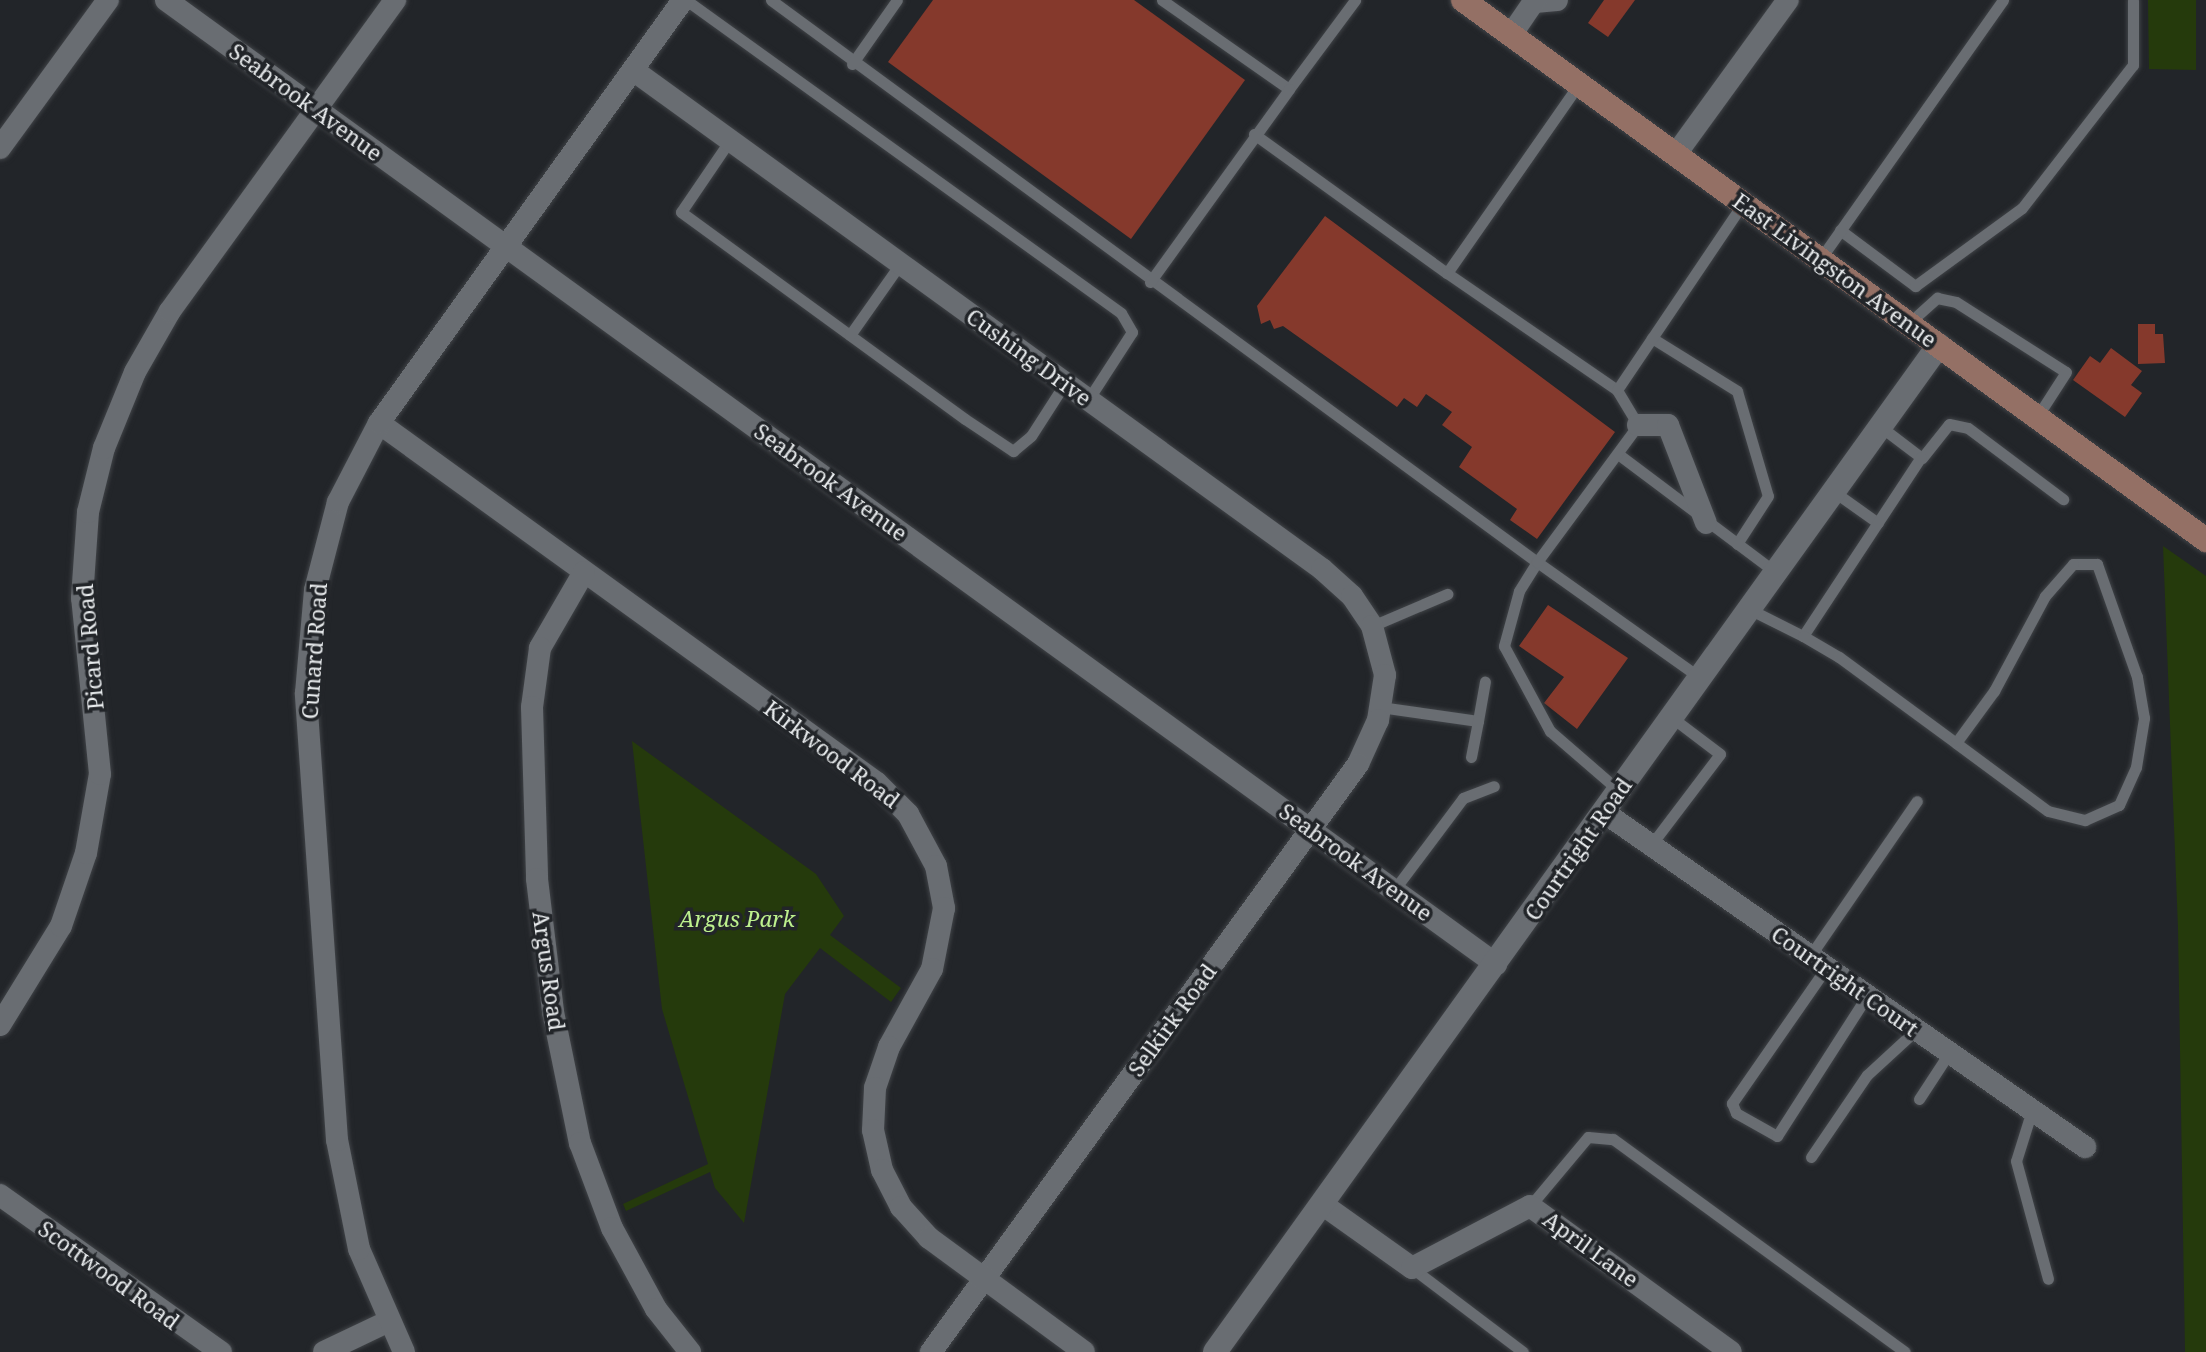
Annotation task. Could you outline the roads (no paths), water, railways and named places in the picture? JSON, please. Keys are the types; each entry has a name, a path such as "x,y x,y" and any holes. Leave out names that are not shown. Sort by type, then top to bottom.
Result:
{"main road":[{"name":"East Livingston Avenue","path":"1463,0 2206,540"}],"street":[{"path":"0,148 108,0"},
{"name":"Seabrook Avenue","path":"166,0 1496,964"},
{"name":"Picard Road","path":"0,1025 61,926 86,853 100,774 82,598 88,512 104,448 135,372 170,311 395,0"},
{"name":"Cunard Road","path":"404,1352 387,1322 359,1249 337,1140 306,693 315,590 338,502 379,423 685,0"},
{"path":"1676,154 1788,0"},
{"path":"1511,35 1542,1"},
{"name":"Cushing Drive","path":"633,70 1322,569 1352,596 1372,626 1385,675"},
{"name":"Courtright Road","path":"1215,1352 1939,345"},
{"name":"Kirkwood Road","path":"379,423 877,783 920,830 942,887 942,930 932,969 889,1047 875,1088 873,1130 882,1170 901,1207 929,1238 1084,1352"},
{"path":"1638,425 1668,425 1706,523"},
{"name":"Argus Road","path":"584,572 540,648 532,707 537,879 553,1012 580,1143 612,1228 656,1309 690,1352"},
{"name":"Selkirk Road","path":"931,1352 1358,764 1380,707 1385,675"},
{"name":"Courtright Court","path":"1605,813 2085,1147"},
{"name":"Scottwood Road","path":"0,1195 221,1352"},
{"path":"1322,1204 1412,1268"},
{"name":"April Lane","path":"1412,1268 1530,1206 1731,1352"},
{"path":"324,1352 387,1322"}],"lane":[{"path":"685,0 1121,313 1132,332 1088,400"},
{"path":"771,0 852,64 1150,282 1699,677"},
{"path":"852,64 897,0"},
{"path":"1162,0 1289,89"},
{"path":"1150,282 1254,134 1355,0"},
{"path":"1821,258 2003,0"},
{"path":"1840,230 1915,286 2022,208 2133,65 2133,0"},
{"path":"1447,273 1580,84"},
{"path":"1254,134 1617,390 1638,425 1519,591 1504,646 1550,731 1620,791"},
{"path":"730,140 681,212 850,335 1013,451 1031,436 1065,383"},
{"path":"1617,390 1744,203"},
{"path":"850,335 900,264"},
{"path":"1909,323 1937,298 1956,302 2066,372 2037,417"},
{"path":"1652,338 1737,391 1768,496 1737,544"},
{"path":"1803,636 1921,457 1949,424 1968,428 2063,499"},
{"path":"1880,426 1921,457"},
{"path":"1618,454 1775,572"},
{"path":"1833,491 1878,523"},
{"path":"1749,609 1803,636 2048,811 2085,820 2119,805 2136,767 2144,718 2137,677 2097,564 2073,564 2045,596 1994,691 1956,743"},
{"path":"1372,626 1447,594"},
{"path":"1471,757 1485,682"},
{"path":"1380,707 1478,721"},
{"path":"1651,845 1720,754 1670,717"},
{"path":"1394,890 1463,798 1494,786"},
{"path":"1867,996 1777,1136 1772,1137 1732,1107 1790,1018 1818,962 1917,801"},
{"path":"1811,1157 1867,1075 1916,1030"},
{"path":"1919,1099 1949,1053"},
{"path":"2032,1110 2016,1161 2048,1279"},
{"path":"1530,1206 1588,1137 1613,1139 1905,1352"},
{"path":"1412,1268 1523,1352"}],"park label":[{"name":"Argus Park","path":"737,919"}]}
